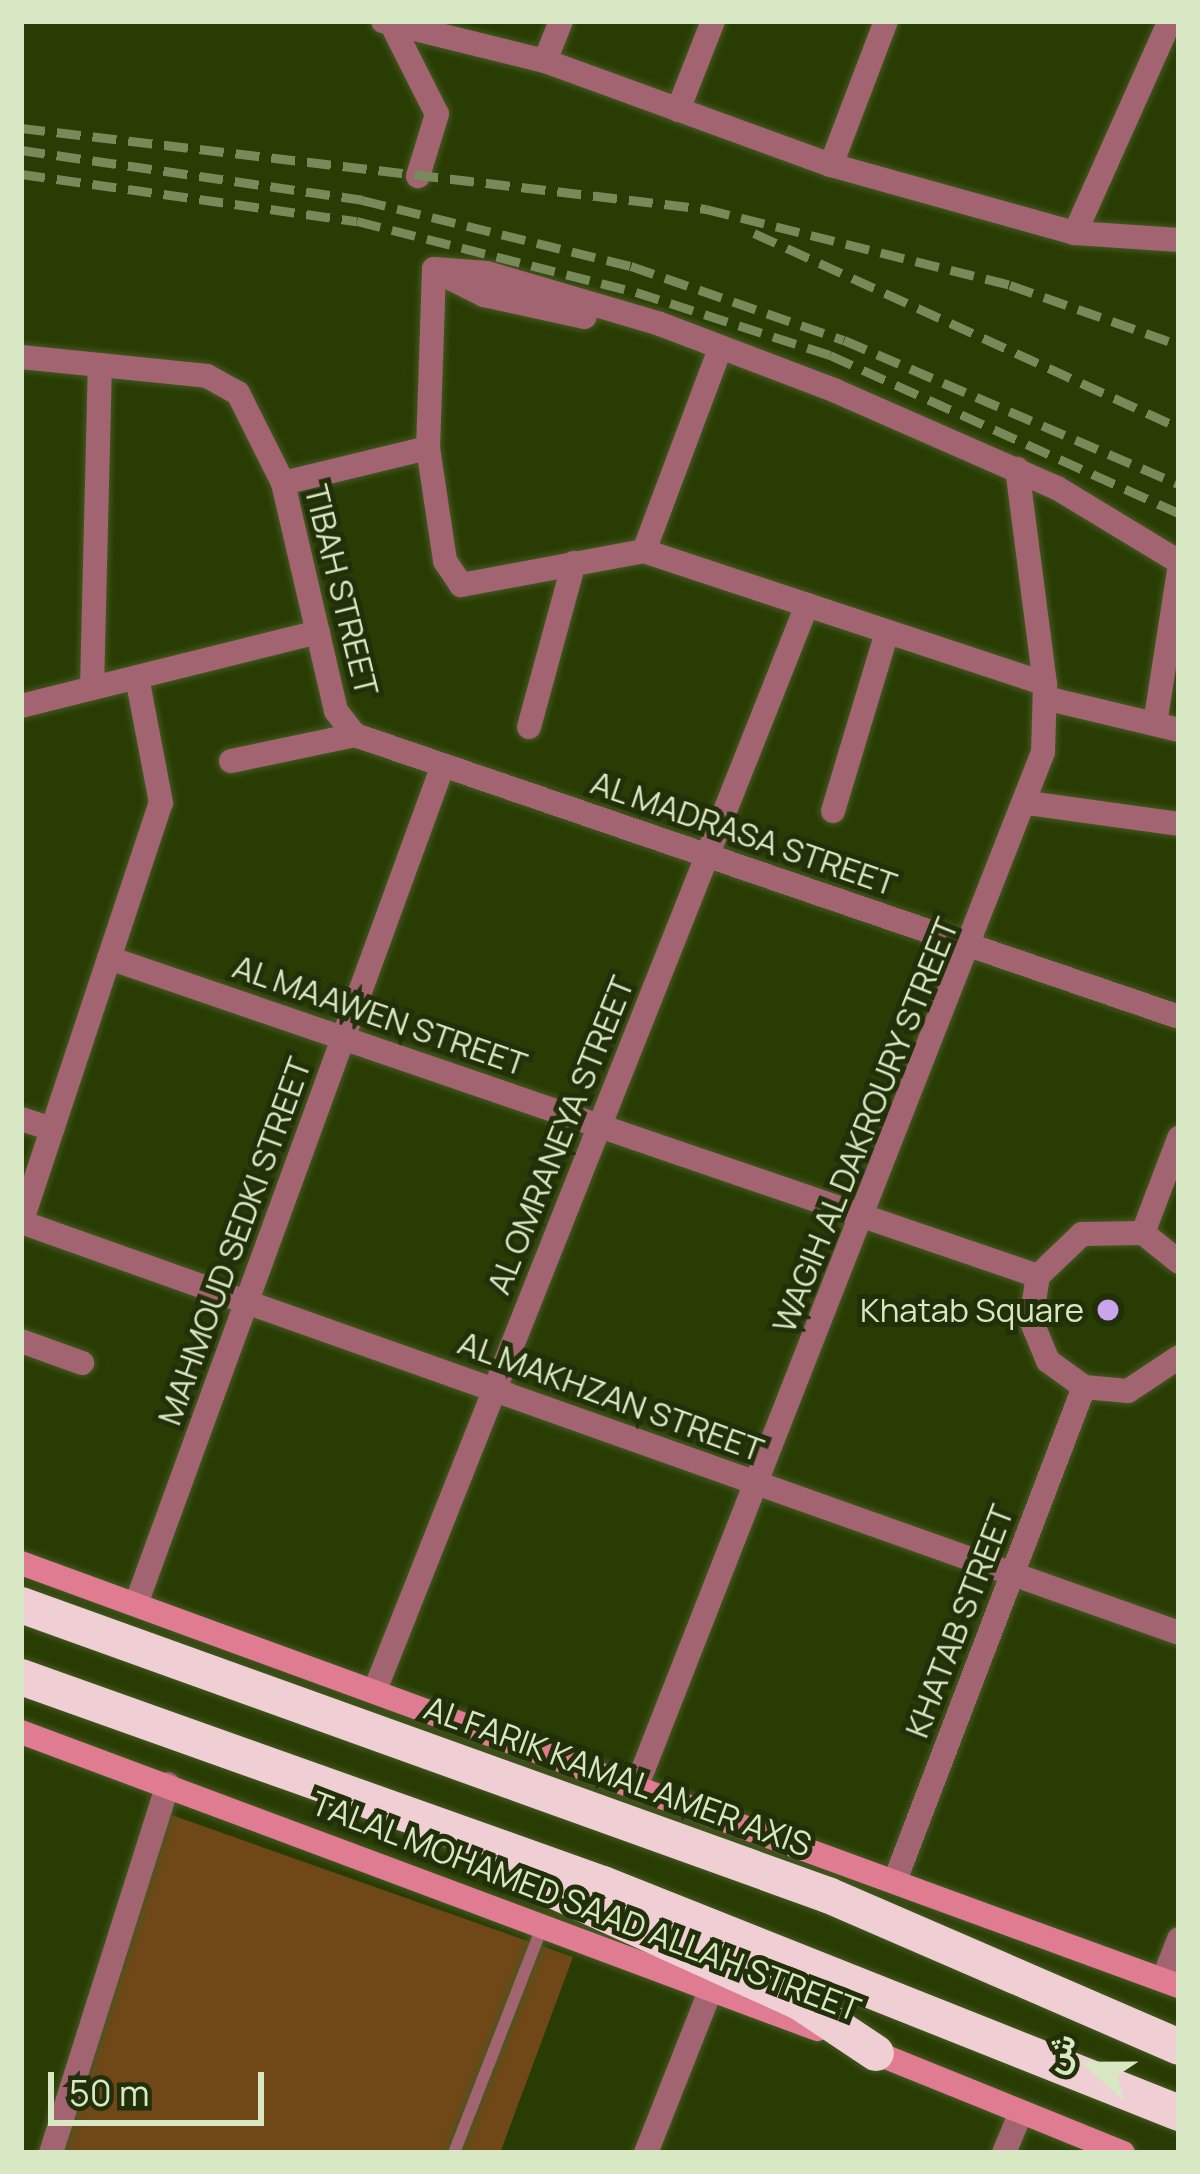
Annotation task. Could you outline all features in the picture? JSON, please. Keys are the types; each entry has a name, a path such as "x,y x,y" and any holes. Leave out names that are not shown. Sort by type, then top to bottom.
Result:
{"highway":[{"name":"AL FARIK KAMAL AMER AXIS","path":"21,1605 828,1894 1178,2046"},
{"path":"21,1677 402,1812 1179,2114"},
{"path":"402,1812 802,2002 876,2053"}],"main road":[{"path":"21,1563 896,1877 1171,1983"},
{"name":"TALAL MOHAMED SAAD ALLAH STREET","path":"21,1732 546,1919 1123,2153"}],"street":[{"path":"545,62 560,21"},
{"path":"678,110 713,21"},
{"path":"831,165 886,21"},
{"path":"1075,233 1169,21"},
{"path":"388,22 545,62 831,165 1075,233 1179,240"},
{"path":"388,22 437,114 418,176"},
{"path":"434,269 484,295 719,351 1017,469 1179,566 1167,727 1045,691 887,632 644,551 574,563 480,589 453,579 428,448 434,269"},
{"path":"644,551 719,351"},
{"path":"21,357 100,365 92,688"},
{"name":"TIBAH STREET","path":"100,365 219,378 238,393 283,483 336,711 355,734"},
{"path":"283,483 428,448"},
{"name":"WAGIH AL DAKROURY STREET","path":"637,1785 1028,803 1045,691 1017,469"},
{"path":"529,728 574,563"},
{"name":"AL OMRANEYA STREET","path":"375,1690 807,605"},
{"path":"21,706 318,632"},
{"path":"833,811 887,632"},
{"path":"21,1222 165,785 137,677"},
{"path":"231,761 355,734"},
{"name":"AL MADRASA STREET","path":"355,734 1179,1017"},
{"name":"MAHMOUD SEDKI STREET","path":"136,1604 443,765"},
{"path":"1028,803 1179,824"},
{"name":"AL MAAWEN STREET","path":"109,958 1038,1276"},
{"path":"21,1119 52,1129"},
{"path":"1143,1233 1179,1138"},
{"name":"AL MAKHZAN STREET","path":"21,1222 1179,1633"},
{"path":"1179,1262 1143,1233 1082,1234 1038,1276 1036,1342 1084,1387 1128,1391 1179,1357"},
{"path":"21,1341 82,1364"},
{"name":"KHATAB STREET","path":"896,1877 1084,1387"},
{"path":"51,2153 168,1784"},
{"path":"1171,1983 1179,1939"},
{"path":"646,2153 712,1986"},
{"path":"1004,2153 1021,2112"}],"lane":[{"path":"454,2153 546,1919"}],"shaded area":[{"path":"166,1813 573,1957 500,2153 60,2153"}],"railway":[{"path":"21,128 706,209 1010,285 1179,345"},
{"path":"21,150 362,200 631,266 844,340 1179,484"},
{"path":"21,174 357,221 636,292 830,355 1179,513"},
{"path":"754,233 1179,428"}],"place":[{"name":"Khatab Square","path":"1108,1310"}]}
